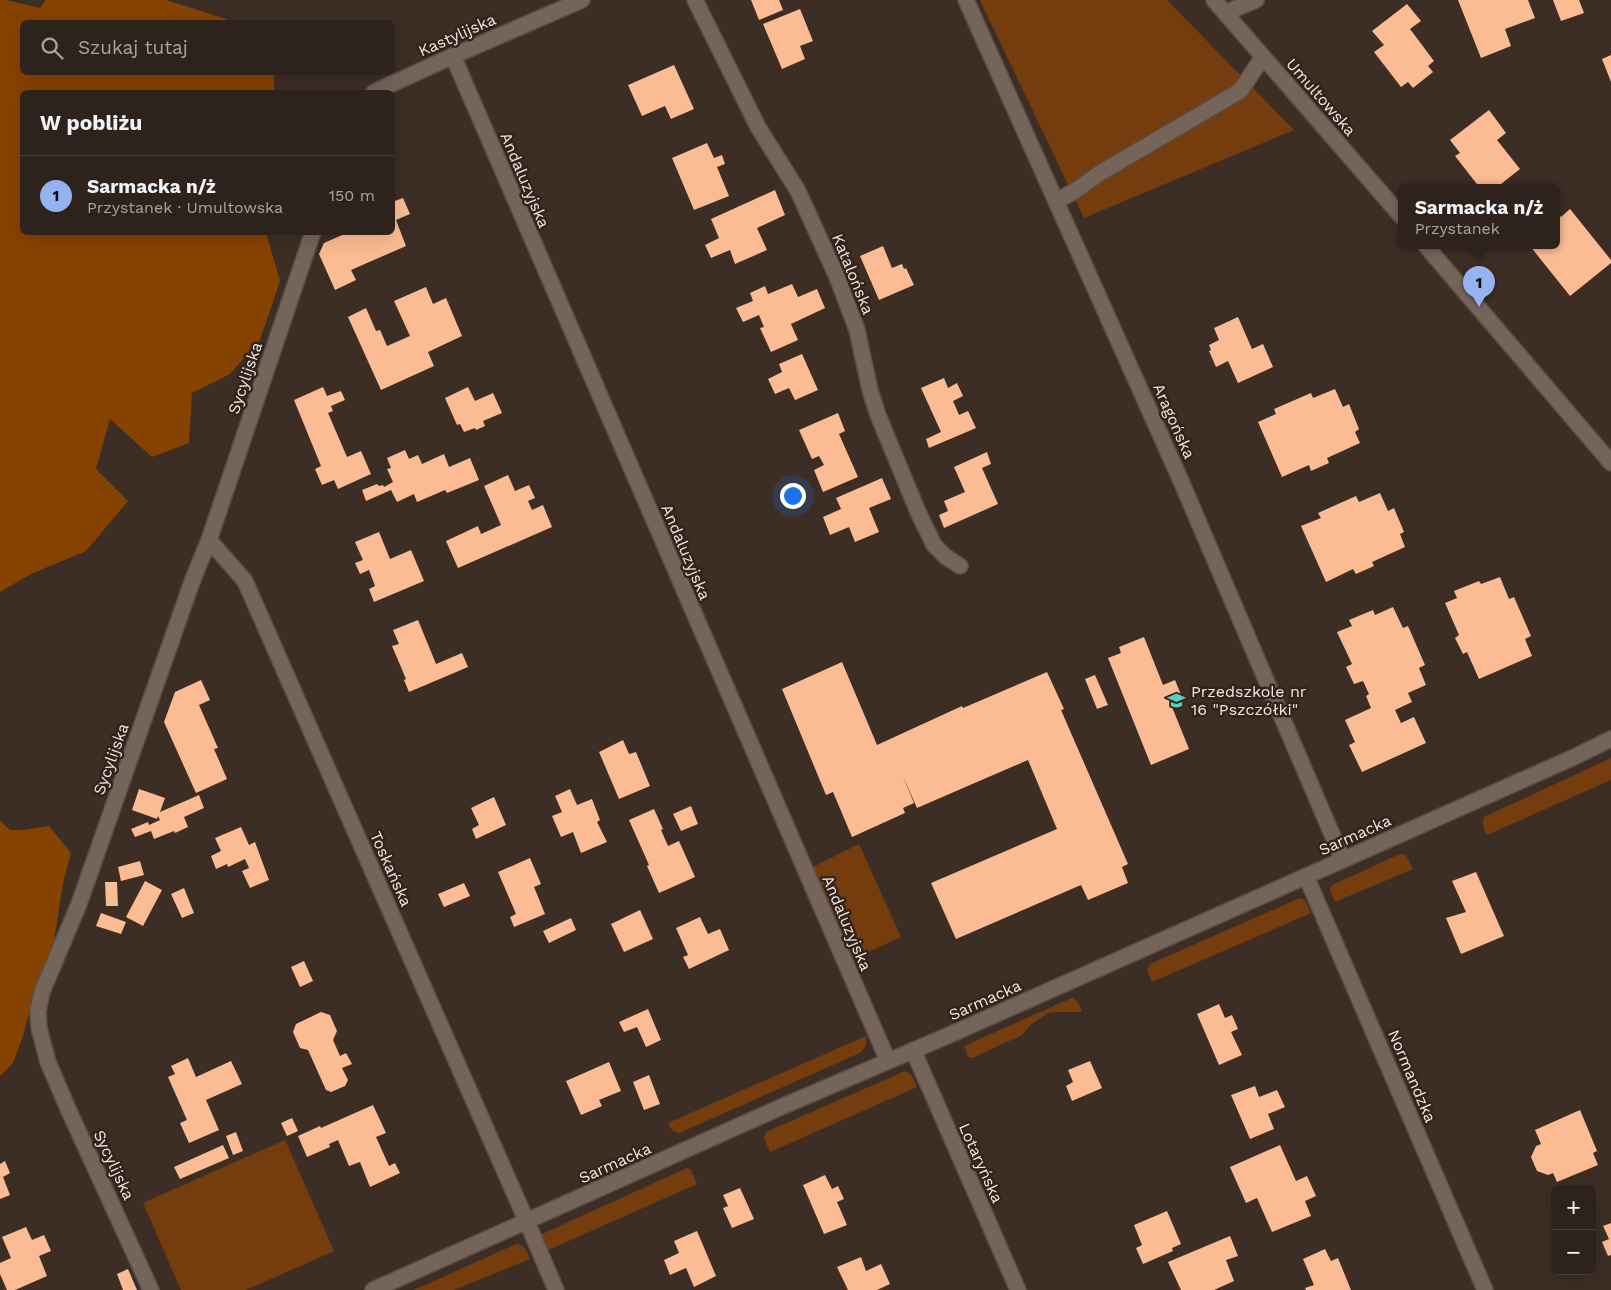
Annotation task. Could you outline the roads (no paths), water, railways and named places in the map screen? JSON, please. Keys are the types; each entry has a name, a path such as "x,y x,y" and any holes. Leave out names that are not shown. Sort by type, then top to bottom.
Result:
{"street":[{"name":"Kastylijska","path":"378,90 582,0"},
{"name":"Katalońska","path":"695,0 747,106 798,192 837,277 857,330 870,390 878,415 918,512 934,545 946,557 960,566"},
{"name":"Aragońska","path":"966,0 1181,481 1344,860"},
{"name":"Umultowska","path":"1214,0 1398,212"},
{"path":"1225,13 1256,0"},
{"name":"Andaluzyjska","path":"452,56 888,1061"},
{"path":"1056,200 1075,191 1100,173 1240,91 1263,57"},
{"name":"Sycylijska","path":"151,1290 48,1062 39,1028 38,1011 42,992 78,904 193,579 209,540 311,235"},
{"path":"1429,249 1609,456"},
{"name":"Toskańska","path":"209,540 245,581 556,1290"},
{"name":"Sarmacka","path":"372,1290 781,1107 1344,860 1611,739"},
{"name":"Normandzka","path":"1306,876 1485,1290"},
{"name":"Lotaryńska","path":"913,1050 1018,1290"}],"place":[{"name":"Sarmacka n/ż","path":"1479,307"},
{"name":"Przedszkole nr 16 \"Pszczółki\"","path":"1177,700"}]}
